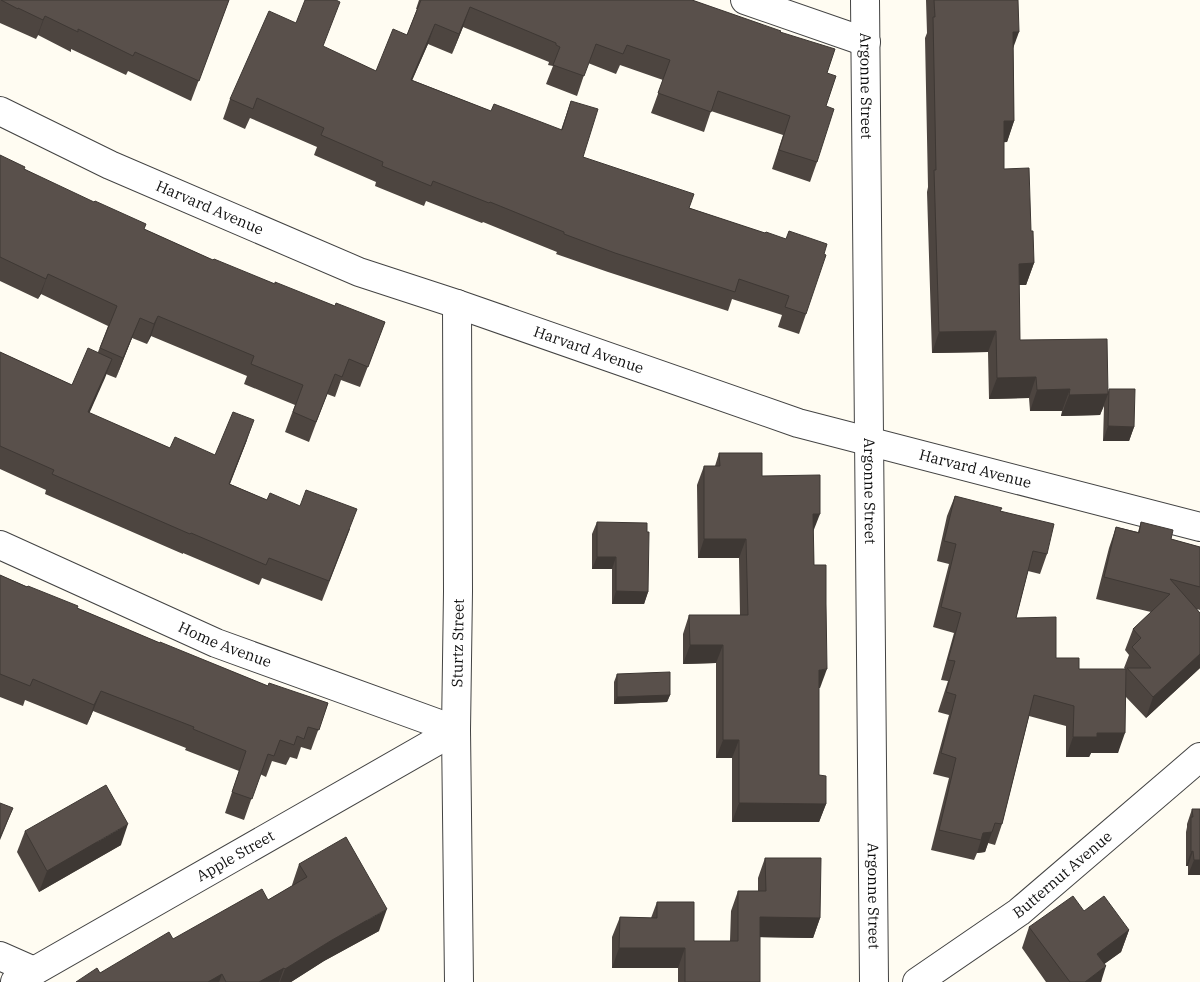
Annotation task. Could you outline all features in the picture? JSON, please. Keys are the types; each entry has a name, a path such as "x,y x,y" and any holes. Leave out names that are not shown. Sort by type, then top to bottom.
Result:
{"street":[{"path":"745,0 866,42"},
{"name":"Argonne Street","path":"865,0 874,982"},
{"name":"Harvard Avenue","path":"0,111 110,165 359,272 798,422 1200,527"},
{"name":"Sturtz Street","path":"456,304 458,591 456,730 459,982"},
{"name":"Home Avenue","path":"0,545 216,644 456,730"},
{"name":"Apple Street","path":"24,977 456,730"},
{"name":"Butternut Avenue","path":"917,982 1019,912 1200,757"},
{"path":"0,956 24,977"}],"building":[{"path":"1,0 229,0 199,81 135,52 133,56 78,29 78,32 45,16 43,20"},
{"path":"305,0 336,0 340,2 323,46 376,71 393,29 407,35 421,0 692,0 780,32 835,49 827,73 836,76 826,106 834,109 817,162 779,150 790,116 718,91 711,112 658,93 670,60 627,45 623,54 596,44 584,76 553,65 560,47 556,43 470,7 459,34 435,24 411,80 491,111 494,104 562,130 571,101 598,109 583,157 694,194 689,208 786,239 789,231 827,244 824,254 826,255 806,314 785,307 789,296 739,279 735,292 615,253 433,181 431,186 382,166 383,162 321,135 324,128 257,98 253,109 230,99 269,11 296,23"},
{"path":"934,0 1018,0 1019,32 1013,32 1014,121 1004,121 1004,169 1029,168 1034,263 1019,264 1020,340 1107,339 1108,394 1069,395 1070,389 1037,390 1036,377 997,378 996,331 939,332 934,170 936,170"},
{"path":"0,155 25,167 24,169 146,224 144,229 213,260 335,306 336,303 385,322 368,367 349,359 342,377 335,374 316,422 293,412 303,385 251,364 254,356 158,316 154,324 140,318 123,358 100,348 117,306 48,274 46,279 0,257"},
{"path":"88,348 112,359 88,412 170,448 175,437 215,455 233,412 254,420 229,484 267,500 270,493 300,506 306,490 357,509 329,581 269,558 266,565 190,534 52,474 54,470 0,446 0,352 72,385"},
{"path":"1109,389 1135,389 1134,427 1108,426"},
{"path":"719,453 762,453 762,476 820,475 820,514 813,514 814,565 826,565 827,669 819,670 819,775 826,776 826,804 739,803 739,740 723,740 723,645 690,645 689,615 748,615 746,539 704,539 704,466 720,466"},
{"path":"955,496 1002,508 1000,511 1054,524 1047,554 1033,551 1016,618 1056,617 1056,658 1079,658 1079,669 1126,669 1125,733 1097,733 1097,737 1073,737 1074,706 1034,695 1002,824 995,823 992,832 983,833 981,840 939,830 956,758 941,753 956,695 946,692 955,661 948,660 961,613 941,607 956,544 944,541"},
{"path":"597,522 647,523 647,532 649,532 648,592 616,591 616,557 597,557"},
{"path":"1141,522 1173,530 1171,539 1200,547 1200,587 1170,579 1200,613 1200,654 1153,697 1127,668 1151,668 1132,647 1141,638 1133,629 1170,594 1104,577 1116,527 1139,533"},
{"path":"0,575 78,606 77,608 160,643 268,686 269,683 328,703 319,730 308,727 304,739 297,736 294,745 280,740 274,756 268,754 252,799 232,792 246,751 193,729 194,727 101,691 94,705 33,679 30,686 0,674"},
{"path":"670,672 670,695 617,697 617,674"},
{"path":"106,785 128,824 47,871 25,831"},
{"path":"0,803 13,808 0,837"},
{"path":"1192,809 1200,809 1200,860 1194,860 1193,851 1191,852"},
{"path":"346,837 387,909 285,969 259,982 226,982 222,974 208,982 76,982 97,968 100,973 169,932 173,939 262,889 268,900 307,877 299,864"},
{"path":"765,858 821,858 820,918 760,917 760,982 685,982 685,948 619,948 620,917 657,918 657,902 694,902 694,941 738,941 738,891 766,891"},
{"path":"1073,896 1084,911 1104,896 1129,930 1097,954 1106,966 1085,982 1070,982 1029,927"}]}
